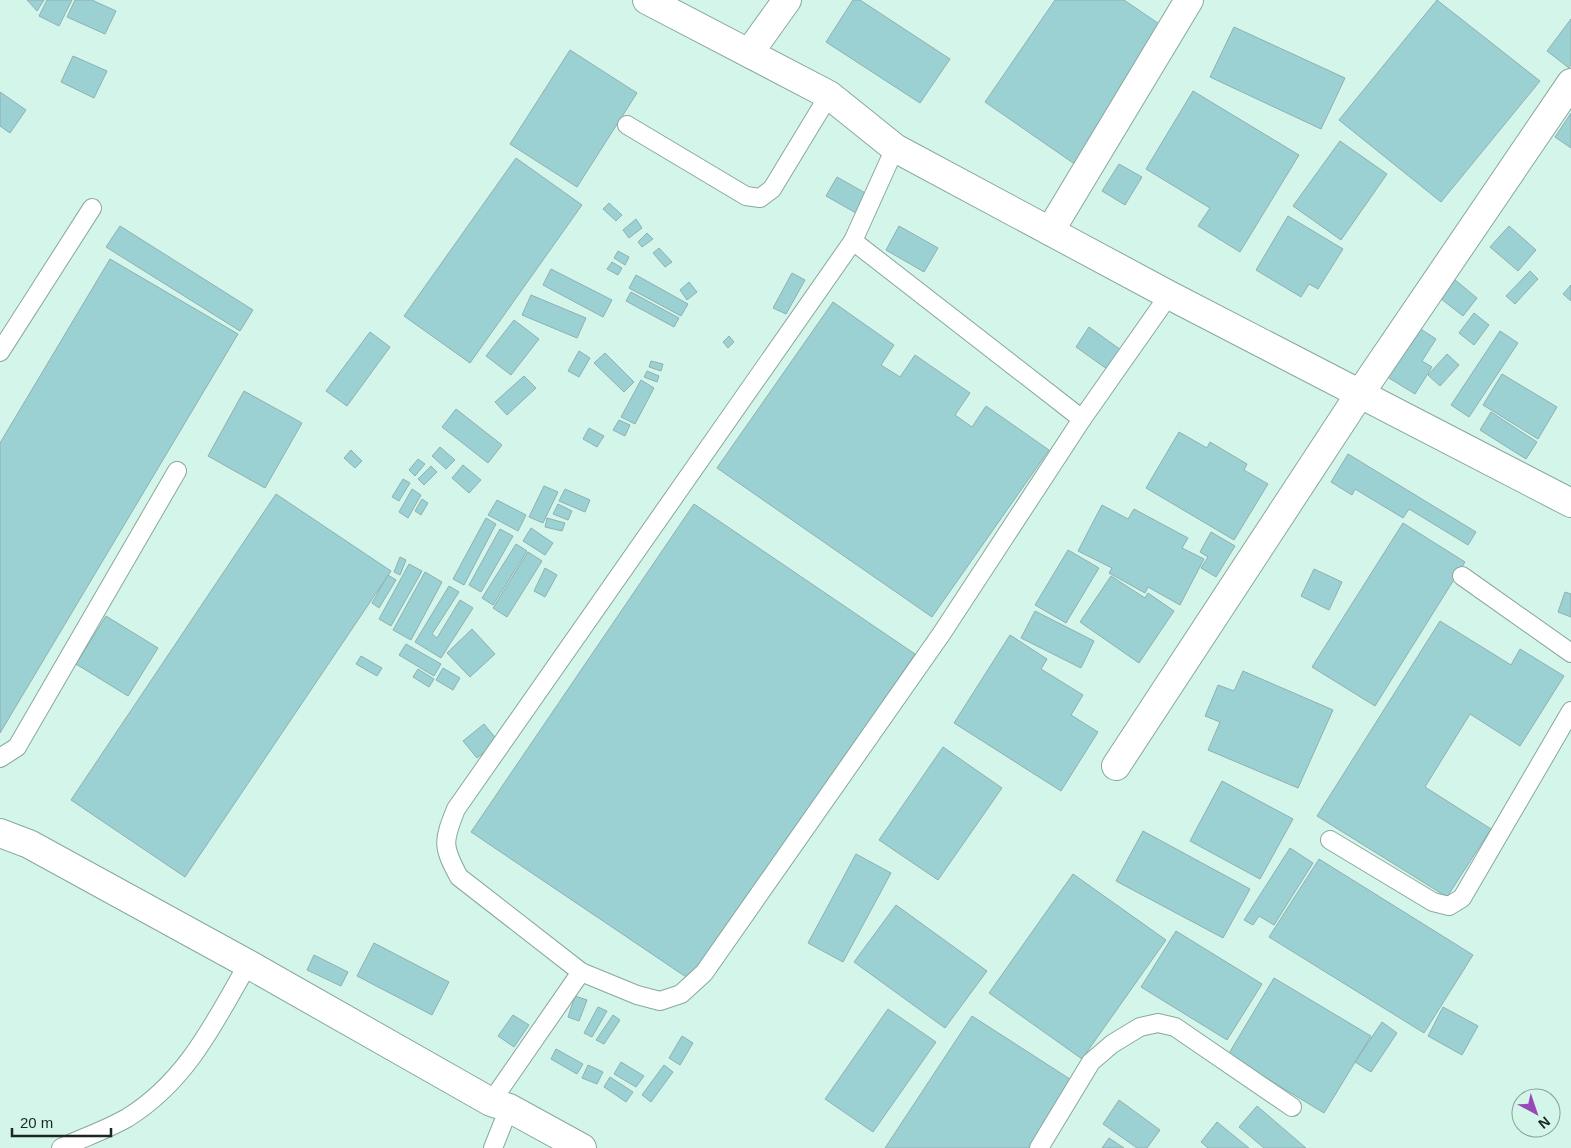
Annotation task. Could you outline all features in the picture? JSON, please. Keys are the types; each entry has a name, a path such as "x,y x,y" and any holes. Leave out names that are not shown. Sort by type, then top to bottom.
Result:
{"street":[{"path":"648,0 829,95 895,148 1359,395 1571,503"},
{"path":"749,53 786,0"},
{"path":"1050,231 1190,0"},
{"path":"1116,766 1359,395 1571,83"},
{"path":"0,833 29,844 500,1105 582,1148"}],"lane":[{"path":"626,125 746,196 760,198 772,189 829,95"},
{"path":"895,148 853,241 456,809 445,835 447,856 459,877 582,972 637,995 660,1001 681,994 704,973 942,633 1082,419 1169,295"},
{"path":"0,352 92,208"},
{"path":"853,241 1082,419"},
{"path":"0,758 17,747 177,471"},
{"path":"1462,576 1571,653"},
{"path":"1330,840 1433,902 1449,906 1462,898 1571,711"},
{"path":"61,1148 127,1118 171,1084 197,1053 248,964"},
{"path":"493,1148 500,1105 582,972"},
{"path":"1039,1148 1091,1062 1112,1044 1140,1027 1158,1023 1175,1028 1292,1107"}],"building":[{"path":"27,0 44,0 37,11"},
{"path":"47,0 72,0 59,26 39,16"},
{"path":"75,0 92,0 116,11 105,34 67,17"},
{"path":"853,0 860,0 950,59 920,103 826,42"},
{"path":"1055,0 1124,0 1168,30 1076,165 985,102"},
{"path":"1437,0 1540,81 1441,202 1339,120"},
{"path":"1571,19 1571,65 1569,68 1547,51"},
{"path":"1234,27 1345,78 1321,129 1210,77"},
{"path":"570,50 637,93 577,187 510,144"},
{"path":"73,56 107,71 94,98 61,82"},
{"path":"1193,91 1299,155 1240,252 1198,226 1210,208 1146,169"},
{"path":"0,92 26,110 10,133 0,126"},
{"path":"1571,113 1571,148 1555,137"},
{"path":"1340,141 1387,174 1341,240 1293,206"},
{"path":"516,158 582,205 470,363 404,316"},
{"path":"1119,164 1142,177 1125,205 1102,191"},
{"path":"837,177 867,194 856,213 826,196"},
{"path":"609,203 622,215 616,221 603,209"},
{"path":"1288,216 1343,249 1318,289 1309,284 1301,297 1256,270"},
{"path":"636,219 642,228 629,238 623,230"},
{"path":"120,226 253,310 240,331 106,247"},
{"path":"899,226 938,248 924,272 886,250"},
{"path":"1509,226 1536,250 1518,271 1490,247"},
{"path":"647,233 653,239 642,247 638,242"},
{"path":"659,248 672,262 665,267 653,253"},
{"path":"618,251 629,257 625,265 614,258"},
{"path":"110,259 238,334 0,733 0,443"},
{"path":"612,262 622,268 618,275 607,269"},
{"path":"551,269 612,300 603,317 543,285"},
{"path":"1530,271 1538,279 1515,304 1506,296"},
{"path":"792,273 805,280 786,314 773,308"},
{"path":"636,275 688,304 681,316 629,288"},
{"path":"1454,279 1477,298 1463,316 1440,298"},
{"path":"689,282 697,292 687,300 680,290"},
{"path":"1571,285 1571,301 1563,294"},
{"path":"631,292 679,318 674,327 626,301"},
{"path":"531,295 586,318 577,338 522,315"},
{"path":"833,302 894,345 881,365 900,377 915,355 970,393 955,415 972,427 986,406 1049,450 932,617 717,468"},
{"path":"1474,313 1489,325 1474,345 1459,333"},
{"path":"514,320 539,339 511,375 486,356"},
{"path":"1089,327 1121,350 1107,369 1076,347"},
{"path":"1419,328 1436,339 1422,361 1432,367 1415,394 1381,373"},
{"path":"1500,331 1518,343 1469,417 1451,405"},
{"path":"370,332 390,347 347,406 326,391"},
{"path":"729,336 734,342 728,348 723,342"},
{"path":"579,351 590,358 579,377 568,371"},
{"path":"605,353 634,382 624,392 594,363"},
{"path":"1447,354 1459,365 1440,386 1428,375"},
{"path":"651,361 663,364 661,371 649,367"},
{"path":"647,371 659,376 657,382 644,377"},
{"path":"1502,374 1557,407 1538,439 1483,405"},
{"path":"524,376 536,388 507,415 495,402"},
{"path":"641,380 654,388 635,424 621,417"},
{"path":"244,391 302,423 265,488 208,456"},
{"path":"456,409 502,445 488,463 442,427"},
{"path":"1491,412 1537,442 1526,459 1480,430"},
{"path":"619,420 630,425 625,436 613,430"},
{"path":"589,428 604,436 597,447 583,439"},
{"path":"1179,432 1207,448 1210,442 1247,464 1244,470 1268,484 1234,540 1146,488"},
{"path":"440,447 455,460 446,469 432,456"},
{"path":"351,450 362,461 355,468 344,458"},
{"path":"1348,454 1476,532 1468,545 1409,509 1403,518 1355,489 1352,495 1331,482"},
{"path":"418,459 425,464 415,476 409,470"},
{"path":"463,465 481,480 469,493 452,478"},
{"path":"431,466 437,472 424,485 418,479"},
{"path":"403,479 410,483 399,501 392,497"},
{"path":"544,486 558,492 543,523 529,517"},
{"path":"412,489 421,495 408,518 399,512"},
{"path":"565,489 590,500 585,512 559,501"},
{"path":"276,494 391,571 185,877 71,800"},
{"path":"422,499 428,503 421,515 415,511"},
{"path":"497,500 526,515 518,531 488,515"},
{"path":"558,504 572,511 568,520 553,514"},
{"path":"694,504 915,654 692,981 471,832"},
{"path":"1102,505 1128,519 1134,509 1188,538 1182,548 1204,559 1180,605 1148,587 1145,593 1109,573 1112,568 1078,551"},
{"path":"486,518 496,524 464,585 453,579"},
{"path":"547,518 565,523 562,531 545,527"},
{"path":"1403,523 1465,562 1375,706 1312,667"},
{"path":"531,528 553,543 545,555 523,541"},
{"path":"500,529 513,536 481,592 469,585"},
{"path":"1211,532 1235,546 1216,577 1201,568 1208,557 1200,552"},
{"path":"516,544 527,551 493,605 482,598"},
{"path":"1068,550 1099,568 1066,623 1035,605"},
{"path":"528,552 542,561 507,617 493,608"},
{"path":"400,557 406,560 400,575 394,572"},
{"path":"409,564 422,571 391,626 379,619"},
{"path":"545,568 557,575 545,597 534,591"},
{"path":"1314,569 1342,582 1329,610 1301,596"},
{"path":"425,572 442,582 411,640 393,630"},
{"path":"388,575 396,580 379,608 372,603"},
{"path":"1111,576 1145,598 1148,593 1174,611 1139,663 1080,622"},
{"path":"449,586 459,592 432,634 437,638 460,600 473,608 441,658 415,642"},
{"path":"1565,592 1571,594 1571,617 1558,612"},
{"path":"1035,611 1094,641 1081,668 1021,638"},
{"path":"106,616 158,648 128,696 76,664"},
{"path":"1440,621 1511,665 1520,649 1564,676 1520,746 1470,714 1425,787 1491,829 1447,897 1317,816"},
{"path":"472,629 495,654 470,677 447,653"},
{"path":"1010,635 1047,659 1041,669 1083,695 1071,715 1098,732 1061,791 954,723"},
{"path":"406,644 441,664 434,676 399,655"},
{"path":"361,656 382,668 377,676 356,664"},
{"path":"443,668 460,678 453,690 436,680"},
{"path":"418,669 434,679 429,687 413,677"},
{"path":"1243,671 1333,710 1298,788 1208,750 1220,722 1205,716 1218,685 1234,691"},
{"path":"484,724 498,741 477,758 463,741"},
{"path":"943,747 1002,788 938,880 879,840"},
{"path":"1222,781 1293,819 1260,879 1190,841"},
{"path":"1143,831 1250,889 1223,938 1116,881"},
{"path":"1290,848 1313,863 1274,925 1259,916 1253,925 1244,920"},
{"path":"856,854 891,873 843,962 808,943"},
{"path":"1319,859 1473,955 1424,1033 1269,937"},
{"path":"1073,874 1166,940 1082,1059 989,993"},
{"path":"896,905 987,971 945,1028 854,962"},
{"path":"1176,931 1262,984 1227,1040 1141,987"},
{"path":"374,943 449,982 432,1015 357,976"},
{"path":"314,955 348,972 341,986 307,970"},
{"path":"1274,978 1371,1036 1324,1113 1228,1055"},
{"path":"575,996 587,1000 579,1021 568,1017"},
{"path":"598,1007 607,1011 592,1037 584,1033"},
{"path":"1443,1007 1478,1026 1462,1055 1428,1036"},
{"path":"888,1009 936,1042 873,1132 825,1099"},
{"path":"513,1015 529,1025 514,1047 498,1036"},
{"path":"613,1015 620,1020 604,1044 596,1040"},
{"path":"972,1016 1073,1081 1029,1148 885,1148"},
{"path":"1382,1022 1397,1033 1371,1072 1355,1062"},
{"path":"682,1036 693,1043 680,1065 669,1058"},
{"path":"556,1049 583,1064 577,1074 551,1059"},
{"path":"621,1062 644,1076 636,1087 614,1074"},
{"path":"588,1065 603,1072 597,1084 582,1078"},
{"path":"664,1065 673,1072 651,1102 642,1095"},
{"path":"610,1077 633,1092 626,1102 604,1087"},
{"path":"1119,1100 1160,1130 1147,1148 1137,1148 1103,1124"},
{"path":"1257,1106 1306,1148 1264,1148 1239,1127"},
{"path":"1217,1122 1249,1148 1208,1148 1201,1142"},
{"path":"1109,1138 1124,1148 1102,1148"}]}
